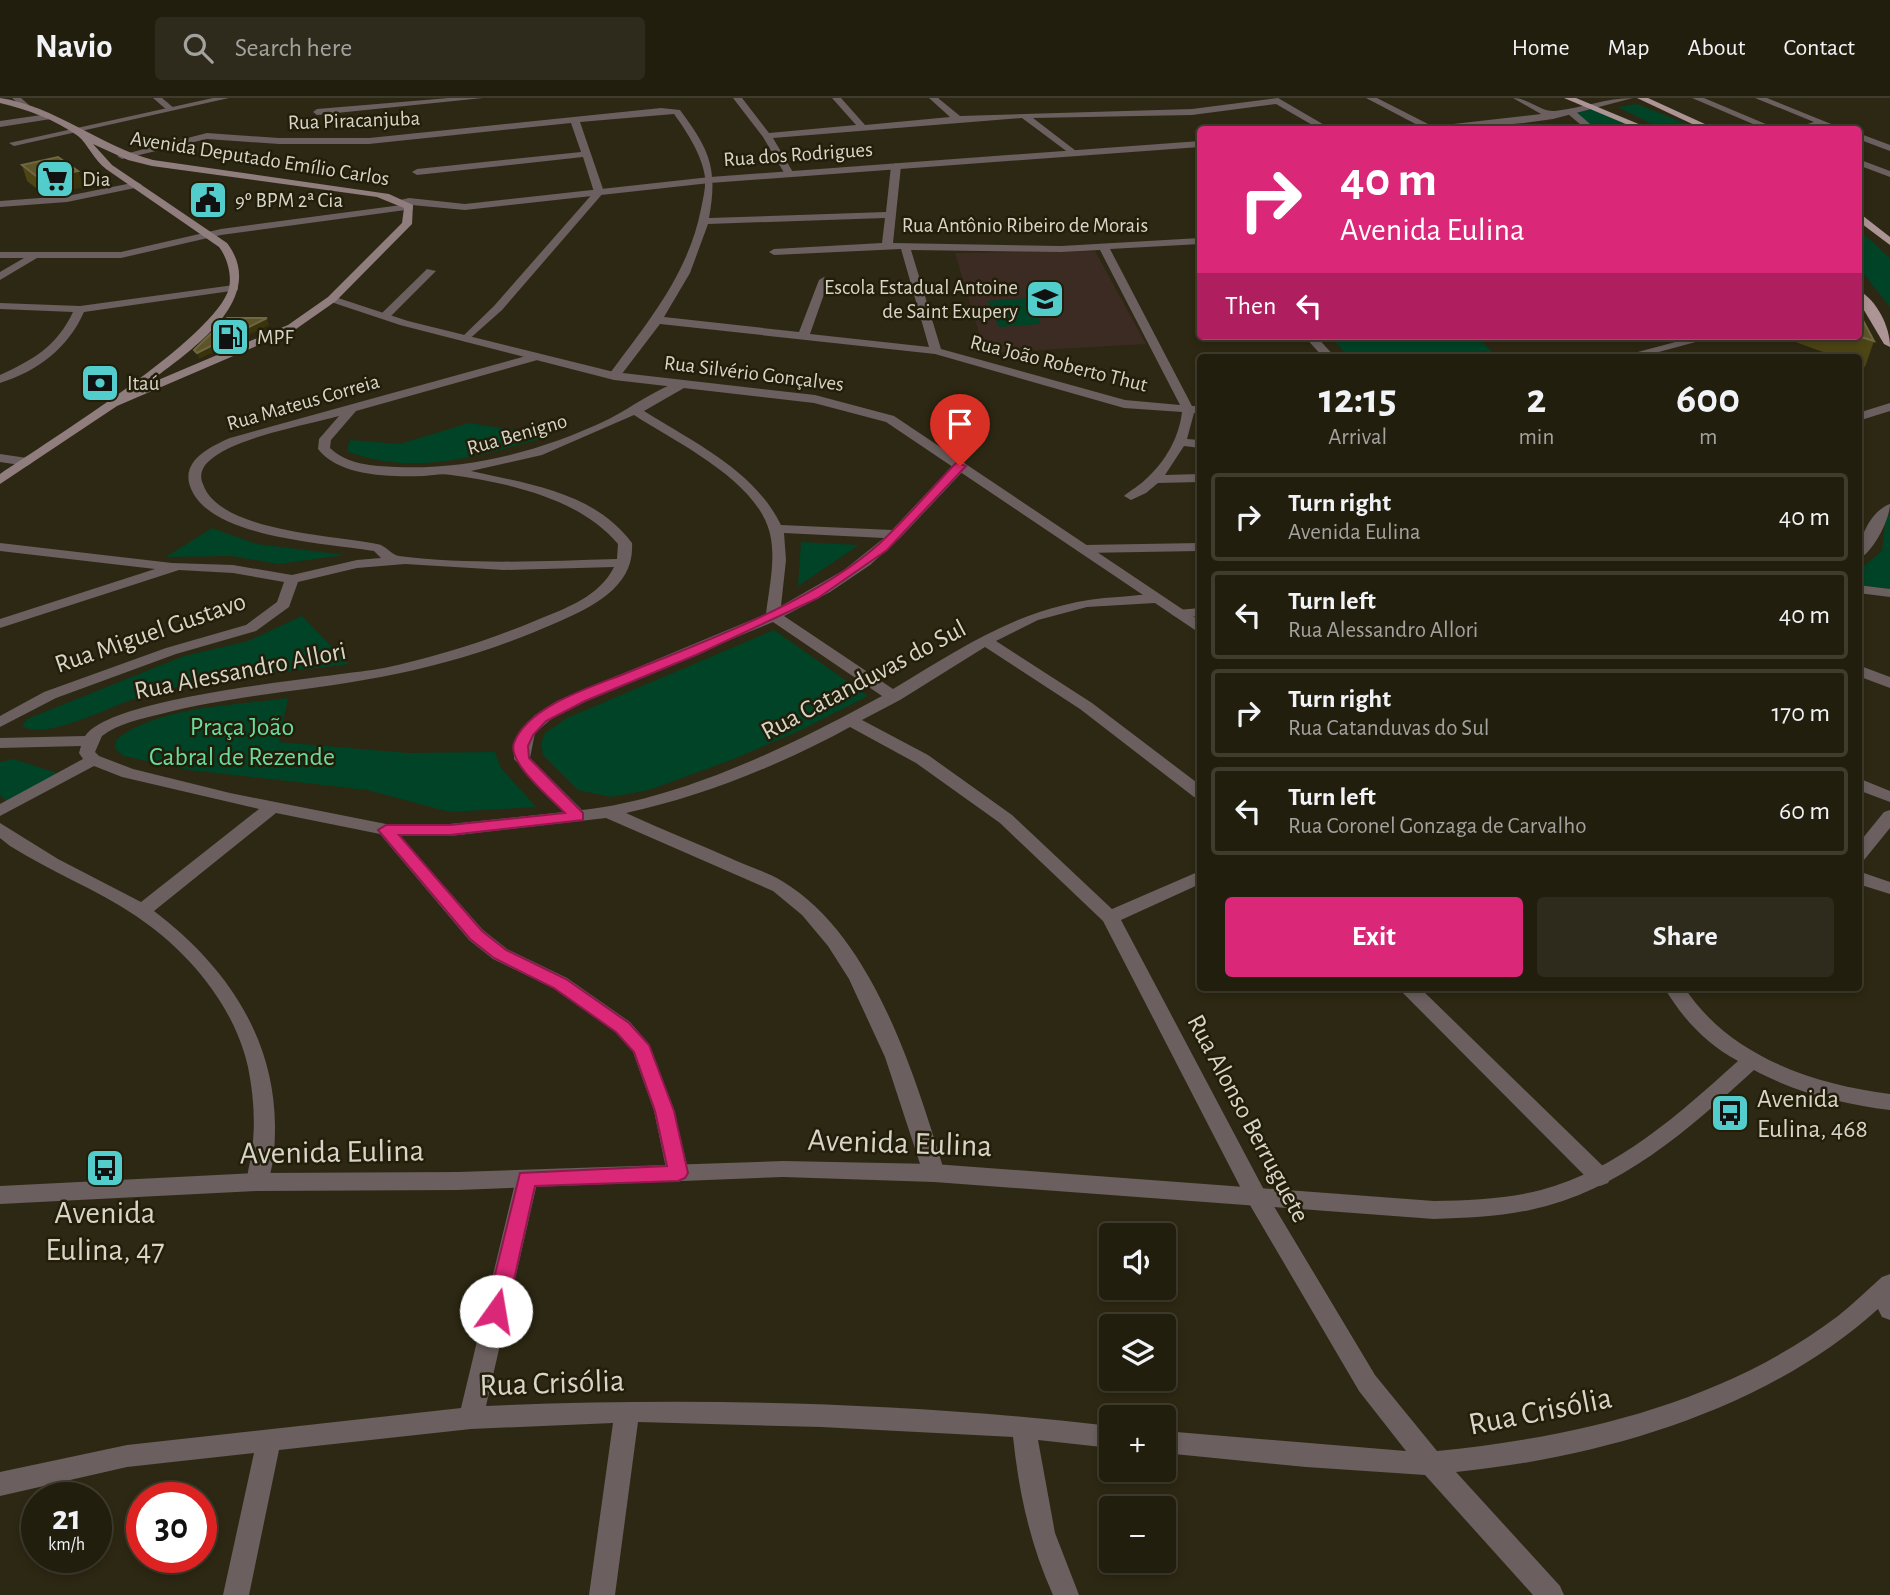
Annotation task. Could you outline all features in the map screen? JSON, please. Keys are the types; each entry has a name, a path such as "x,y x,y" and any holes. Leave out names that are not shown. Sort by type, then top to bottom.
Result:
{"main road":[{"path":"1568,98 1640,126"},
{"path":"1641,98 1705,126"},
{"name":"Avenida Deputado Emílio Carlos","path":"0,100 25,104 85,139 122,156 145,162 326,186 405,204 410,218 406,226 332,299 292,327 113,403"},
{"path":"85,139 99,159 114,171 211,234 232,257 234,288"},
{"path":"114,171 125,163 145,162"},
{"path":"1862,218 1890,242"},
{"name":"Avenida Deputado Emílio Carlos","path":"0,480 113,403 191,344 216,320 234,288"},
{"path":"1862,298 1871,308 1890,345"},
{"path":"161,366 170,371 188,371"}],"street":[{"path":"16,98 25,104"},
{"path":"157,98 172,109"},
{"path":"65,128 10,145 32,132 93,124 225,98"},
{"path":"470,98 479,113 506,126"},
{"path":"317,112 479,98"},
{"path":"737,98 767,136 789,174"},
{"path":"836,98 862,127"},
{"path":"933,98 957,118"},
{"path":"1171,98 1192,112"},
{"path":"1370,98 1427,126"},
{"path":"1517,98 1553,116"},
{"path":"1488,126 1553,116 1629,98"},
{"path":"1696,98 1766,126"},
{"path":"1759,98 1832,126"},
{"path":"767,136 957,118 1192,112 1274,99 1322,126"},
{"name":"Rua Piracanjuba","path":"122,156 207,136 337,143 673,111 679,114 706,166 710,180"},
{"path":"1571,112 1587,126"},
{"path":"1025,116 1073,153"},
{"path":"0,124 19,124 48,117"},
{"path":"466,339 498,308 599,192 584,154 575,120"},
{"path":"1811,126 1824,123"},
{"path":"19,124 32,132"},
{"path":"1862,138 1890,148"},
{"name":"Rua dos Rodrigues","path":"0,256 121,254 211,234 405,204 452,207 710,180 1197,144"},
{"path":"417,172 584,154"},
{"path":"1862,164 1887,173"},
{"name":"Rua Antônio Ribeiro de Morais","path":"896,166 887,246 1104,247 1197,241"},
{"path":"1862,177 1887,173"},
{"path":"614,376 657,320 693,258 705,221 710,180"},
{"path":"0,204 67,199 137,185"},
{"path":"705,221 890,215"},
{"path":"1176,243 1181,250 1197,251"},
{"path":"774,252 887,246"},
{"path":"905,246 936,351"},
{"path":"1104,247 1194,409 1179,442 1154,479 1131,496"},
{"path":"0,277 33,257"},
{"path":"385,316 431,271"},
{"path":"804,335 824,280"},
{"path":"0,306 79,309 234,288"},
{"name":"Rua Silvério Gonçalves","path":"332,299 466,339 614,376 815,399 890,418 1197,625"},
{"path":"0,379 51,352 69,334 79,309"},
{"name":"Rua João Roberto Thut","path":"657,320 936,351 1124,404 1194,409"},
{"path":"1314,340 1326,354"},
{"path":"1637,354 1695,340"},
{"name":"Rua Mateus Correia","path":"394,561 378,548 243,524 204,499 194,484 195,471 201,460 234,441 537,357"},
{"name":"Rua Benigno","path":"351,410 325,439 324,449 333,460 363,468 399,472 453,471 538,451 636,411 680,385"},
{"path":"1862,416 1890,407"},
{"path":"636,411 742,483 764,503 777,529 779,563 773,615"},
{"path":"1179,442 1197,444"},
{"path":"0,458 27,462"},
{"path":"578,817 522,759 520,746 534,725 552,710 814,595 851,572 896,534 960,466"},
{"path":"292,579 357,564 394,561 504,566 623,563 625,542 609,522 596,514 550,495 453,471"},
{"path":"1154,479 1197,478"},
{"path":"1866,535 1883,512 1890,508"},
{"path":"777,529 896,534"},
{"path":"0,547 178,566"},
{"path":"1083,549 1197,547"},
{"name":"Rua Alessandro Allori","path":"89,741 97,731 118,721 175,704 414,666 494,643 591,601 612,583 623,563"},
{"name":"Rua Miguel Gustavo","path":"0,624 178,566 233,569 292,579 284,604 251,628 171,651 50,695 0,722"},
{"path":"1862,590 1890,593"},
{"name":"Rua Catanduvas do Sul","path":"386,830 450,830 578,817 649,803 748,768 850,720 985,641 1059,608 1087,603 1155,599"},
{"path":"1178,614 1197,612"},
{"path":"773,615 894,696"},
{"path":"985,641 1086,706 1197,791"},
{"path":"1862,672 1890,683"},
{"name":"Rua Alonso Berruguete","path":"850,720 922,760 1006,819 1110,917 1255,1194 1367,1384 1432,1463 1551,1595"},
{"path":"0,743 89,741 88,753 93,760 128,773 386,830 476,935 500,954 560,983 622,1027 642,1049 664,1111 678,1173"},
{"path":"0,811 93,760"},
{"path":"1862,785 1890,797"},
{"path":"142,911 273,807"},
{"path":"608,812 779,887 812,912 845,954 884,1032 910,1090 934,1173"},
{"path":"1862,851 1890,816"},
{"path":"0,829 37,856 142,911 186,944 216,977 241,1014 263,1090 266,1133 257,1182"},
{"path":"1110,917 1197,878"},
{"path":"1862,878 1890,888"},
{"path":"1411,991 1600,1177"},
{"path":"1677,991 1709,1029 1752,1060 1804,1085 1860,1099 1890,1101"},
{"name":"Avenida Eulina","path":"0,1195 257,1182 527,1179 783,1169 934,1173 1255,1194 1434,1210 1493,1208 1546,1198 1600,1177 1670,1134 1752,1060"},
{"path":"471,1418 527,1179"},
{"name":"Rua Crisólia","path":"1176,1443 1270,1454 1432,1463 1530,1452 1650,1421 1753,1380 1830,1335 1888,1295"},
{"path":"602,1595 627,1411"},
{"name":"Rua Crisólia","path":"0,1484 127,1456 270,1439 471,1418 627,1411 821,1416 1024,1427 1099,1436"},
{"path":"1024,1427 1032,1502 1047,1555 1066,1595"},
{"path":"236,1595 270,1439"}],"shaded area":[{"name":"Escola Estadual Antoine de Saint Exupery","path":"1095,251 1146,344 985,353 955,253"}],"green space":[{"path":"1637,104 1692,126 1656,126 1618,107"},
{"path":"1599,109 1642,126 1589,126 1571,112"},
{"path":"1862,233 1890,258 1890,307 1862,272"},
{"path":"1029,298 1041,324 999,327 987,301"},
{"path":"1334,340 1480,340 1494,354 1346,354"},
{"path":"469,423 550,436 475,456 423,463 397,463 347,451 350,440 400,444"},
{"path":"1890,514 1890,589 1862,585 1862,568 1882,551 1886,516"},
{"path":"212,528 257,544 345,555 278,564 232,556 166,557"},
{"path":"801,542 859,545 798,586"},
{"path":"302,616 349,664 182,686 128,701 59,727 32,729 22,726 27,719 184,656 248,641"},
{"path":"774,630 868,696 799,731 731,760 649,790 611,797 578,790 543,755 541,744 545,733 567,718"},
{"name":"Praça João Cabral de Rezende","path":"288,698 279,742 407,753 495,752 501,768 536,807 450,812 367,790 189,770 123,756 115,748 116,740 152,720 198,709"},
{"path":"13,759 60,774 7,803 0,795 0,762"}],"building":[{"path":"58,157 78,171 59,175 62,177 40,179 22,165"},
{"path":"227,318 267,318 197,353 194,350"},
{"path":"1862,318 1874,341 1862,337"}],"place":[{"name":"Dia","path":"55,179"},
{"name":"9º BPM 2ª Cia","path":"208,200"},
{"name":"Escola Estadual Antoine de Saint Exupery","path":"1045,299"},
{"name":"MPF","path":"230,337"},
{"name":"Itaú","path":"100,383"},
{"name":"Avenida Eulina, 468","path":"1730,1113"},
{"name":"Avenida Eulina, 47","path":"105,1168"}],"route":[{"path":"496,1311 527,1179 678,1173 664,1111 642,1049 622,1027 560,983 500,954 476,935 386,830 450,830 578,817 522,759 520,746 526,734 541,718 552,710 691,652 814,595 851,572 882,547 960,466"}]}
